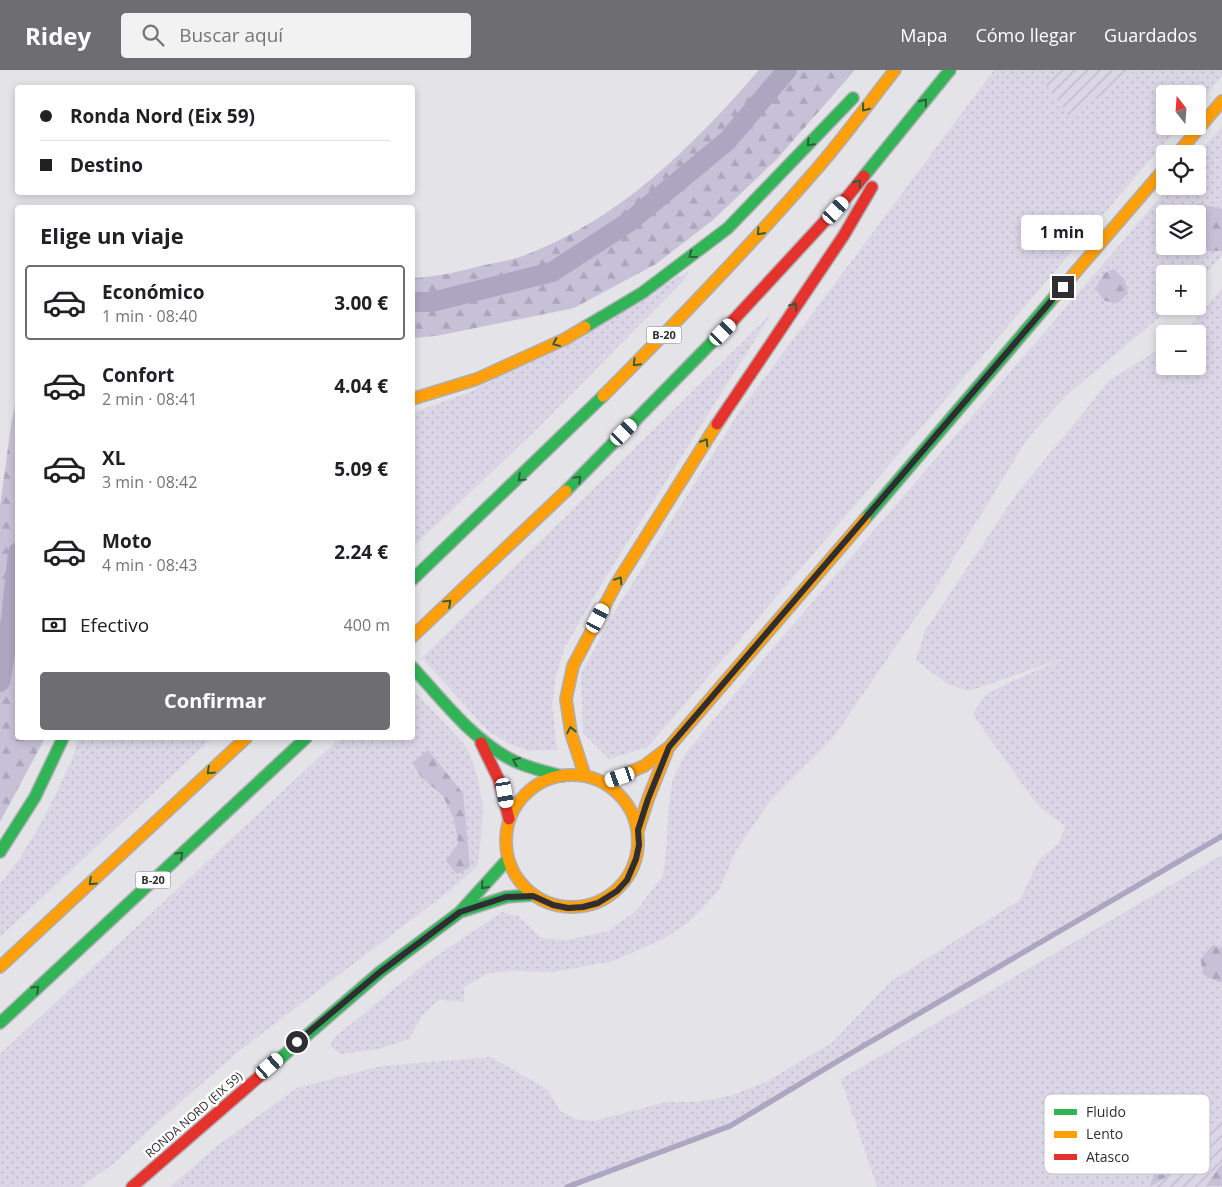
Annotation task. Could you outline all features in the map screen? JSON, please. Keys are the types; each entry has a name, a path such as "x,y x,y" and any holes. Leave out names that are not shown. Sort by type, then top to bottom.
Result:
{"main road":[{"name":"B-20","path":"415,577 549,451 693,305 816,170 895,70"},
{"path":"415,634 561,496 746,308 848,196 950,70"},
{"path":"415,398 477,379 565,339 642,293 728,228 859,92"},
{"path":"1185,145 1222,101"},
{"path":"585,776 572,733 566,699 573,666 615,586 727,408 844,235 873,185 898,135"},
{"path":"604,783 644,766 669,747 1156,179"},
{"path":"415,670 476,734 508,758 536,769 562,776 585,776 604,783 618,793 626,802 635,818 639,845 634,866 627,880 611,896 591,905 576,908 553,905 533,896 518,879 508,859 506,843 509,820 505,793 497,770 476,734"},
{"path":"0,852 35,796 62,740"},
{"path":"0,967 244,740"},
{"name":"B-20","path":"0,1023 304,740"},
{"path":"638,830 669,747"},
{"path":"509,820 517,804 530,790 545,781 562,776"},
{"path":"460,912 508,859"},
{"path":"460,912 506,897 533,896"},
{"name":"RONDA NORD (EIX 59)","path":"132,1187 380,972 460,912"}],"shaded area":[{"path":"994,70 1222,70 1222,76 1206,95 1206,85 1156,85 1156,135 1171,135 1163,145 1156,145 1156,153 648,747 609,759 583,733 581,674 609,621 739,412"},
{"path":"1058,70 1136,70 1070,117 1046,85"},
{"path":"1222,126 1222,209 1198,203 1197,205 1156,205 1156,255 1206,255 1206,251 1222,251 1222,256 1206,273 1206,265 1156,265 1156,315 1162,315 1068,394 1028,438 932,594 832,739 770,801 737,849 719,890 690,921 665,938 613,961 553,972 518,971 488,973 464,987 464,1002 439,1000 423,1014 409,1039 379,1049 341,1054 330,1046 335,1037 426,963 502,912 518,916 541,938 568,940 608,931 635,912 663,876 668,811 673,778 686,753 766,656 1162,195 1206,195 1206,145"},
{"path":"689,271 685,279 537,429 415,545 415,412 470,392"},
{"path":"1222,288 1222,836 730,1126 567,1187 170,1187 221,1143 297,1088 381,1066 491,1057 548,1090 560,1111 575,1119 594,1121 666,1102 695,1102 730,1096 766,1082 833,1042 890,982 1020,900 1039,860 1059,843 1065,826 1039,807 973,715 984,696 1062,659 969,691 947,684 916,660 925,631 1015,496 1109,381 1156,351 1156,375 1206,375 1206,325 1191,325 1200,315 1206,315 1206,307"},
{"path":"771,314 604,580 564,649 556,676 552,704 557,750 529,751 509,744 488,731 422,658"},
{"path":"415,692 466,746 476,771 483,806 477,867 449,891 239,1051 113,1164 81,1187 0,1187 0,1054 338,740 415,740"},
{"path":"77,740 210,740 0,937 0,884 20,858 44,818 72,760"},
{"path":"1222,855 1222,1187 877,1187 841,1079"},
{"path":"1222,1122 1222,1163 1205,1187 1149,1187 1172,1174 1210,1174 1210,1128"}],"green space":[{"path":"759,70 855,70 777,159 713,220 656,264 574,308 436,336 415,338 415,278 446,274 520,257 556,242 590,223 652,179 680,154 734,99"},
{"path":"1206,205 1222,209 1222,251 1206,251"},
{"path":"1114,269 1125,280 1128,294 1118,303 1105,301 1095,289 1104,273"},
{"path":"15,405 15,740 44,740 0,822 0,506"},
{"path":"428,750 463,793 470,867 457,874 446,861 458,843 454,819 443,796 421,777 412,763"},
{"path":"1213,945 1222,948 1222,981 1219,982 1204,975 1200,959"},
{"path":"1210,1140 1222,1142 1222,1186 1150,1187 1154,1174 1210,1174"}],"waterway":[{"path":"415,302 432,302 552,272 629,222 727,141 787,70"},
{"path":"0,682 11,619 15,581"},
{"path":"567,1187 730,1126 1222,836"}],"traffic: fast":[{"path":"864,176 950,70"},
{"path":"585,327 642,293 728,228 853,98"},
{"path":"865,519 1055,296"},
{"path":"566,491 728,326"},
{"path":"415,577 603,396"},
{"path":"415,670 459,719 485,743 514,761 562,776"},
{"path":"0,852 35,797 62,740"},
{"path":"0,1023 304,740"},
{"path":"276,1062 380,972 460,912 508,859"},
{"path":"463,911 506,897 533,895"}],"traffic: slow":[{"path":"603,396 711,285 815,171 895,70"},
{"path":"1185,145 1222,101"},
{"path":"1055,296 1156,178"},
{"path":"415,398 477,379 565,339 585,327"},
{"path":"585,776 571,733 566,699 573,666 615,586 717,424"},
{"path":"415,634 566,491"},
{"path":"604,783 644,766 669,747 865,519"},
{"path":"0,967 244,740"},
{"path":"638,830 668,749"},
{"path":"572,775 585,776 597,780 619,794 633,816 637,828 638,841 637,854 633,866 619,888 597,902 585,906 572,907 559,906 547,902 525,888 511,866 507,854 506,841 507,828 511,816 525,794 547,780 559,776 572,775"}],"traffic: jam":[{"path":"728,326 848,196 864,176"},
{"path":"717,424 844,235 872,187"},
{"path":"481,743 499,780 509,819"},
{"path":"132,1187 276,1062"}],"route":[{"path":"297,1042 380,972 460,912 506,897 533,896 553,905 576,908 598,903 617,891 631,873 638,852 638,830 669,747 1063,287"}]}
